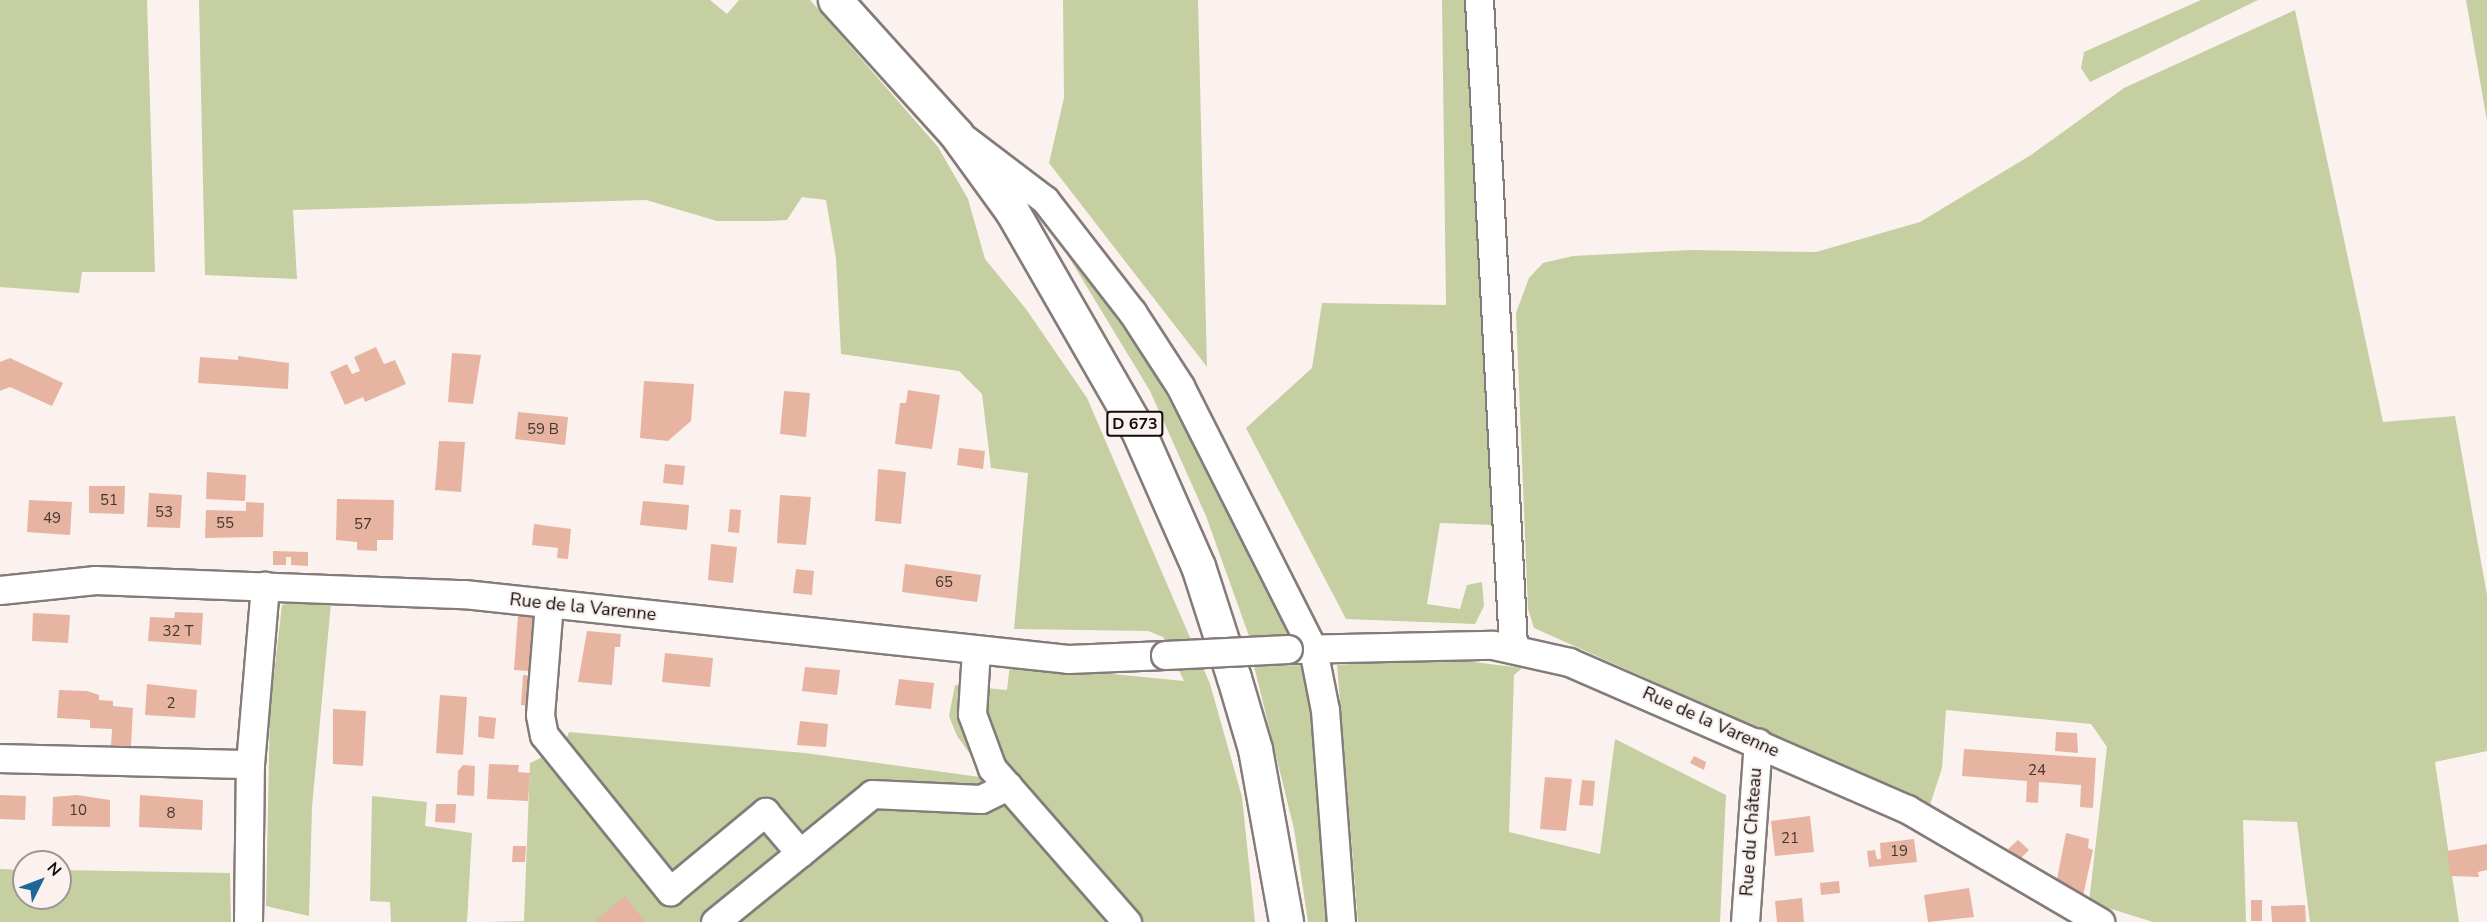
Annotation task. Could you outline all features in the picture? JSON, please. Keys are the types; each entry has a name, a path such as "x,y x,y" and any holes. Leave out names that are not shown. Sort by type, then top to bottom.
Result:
{"main road":[{"name":"D 673","path":"835,0 956,134 1060,286 1137,428 1198,566 1255,749 1286,922"}],"street":[{"path":"1479,0 1513,646"},
{"path":"956,134 1045,200 1132,312 1180,386 1300,649 1325,710 1341,922"},
{"name":"Rue de la Varenne","path":"0,590 95,580 265,586 354,593 464,594 1068,659 1300,649 1513,646 1603,674 1933,822 2100,922"},
{"path":"248,922 250,764 265,586"},
{"path":"549,603 540,715 544,735 670,891 765,812 800,853"},
{"path":"976,650 972,714 992,768 1127,922"},
{"name":"Rue du Château","path":"1745,922 1758,742"},
{"path":"0,758 250,764"},
{"path":"715,922 872,794 981,800 1008,786"}],"green space":[{"path":"0,0 147,0 155,272 82,272 79,293 0,287"},
{"path":"199,0 710,0 727,14 739,0 810,0 938,147 968,199 985,259 1026,309 1087,398 1210,684 1242,797 1255,922 486,922 524,921 530,763 563,747 569,732 805,753 980,777 981,769 957,736 949,716 955,685 1007,690 1010,664 1184,681 1163,637 1148,631 1014,629 1028,473 991,468 982,394 959,371 841,354 836,258 826,200 802,197 787,220 771,221 717,221 646,200 293,210 297,279 205,275"},
{"path":"1063,0 1198,0 1207,367 1049,163 1064,98"},
{"path":"1442,0 1468,0 1493,525 1440,523 1427,604 1460,609 1467,585 1482,582 1484,606 1475,624 1346,619 1246,428 1312,368 1322,303 1446,305"},
{"path":"2201,0 2258,0 2090,82 2081,68 2084,52"},
{"path":"2466,0 2487,0 2487,121"},
{"path":"2295,10 2383,422 2455,416 2487,595 2487,751 2435,762 2459,922 2310,922 2297,822 2243,820 2246,922 2153,922 2089,902 2107,747 2091,724 1946,710 1942,768 1930,805 1534,628 1528,609 1516,313 1529,278 1543,263 1573,256 1691,250 1816,252 1920,222 2031,155 2124,88"},
{"path":"1050,226 1149,364 1280,599 1293,635 1249,636 1206,516 1150,391"},
{"path":"298,601 331,603 312,807 309,916 266,906 270,708 282,605"},
{"path":"1433,657 1522,668 1514,675 1509,832 1600,854 1615,739 1726,795 1720,922 1358,922 1337,665"},
{"path":"1308,665 1328,922 1308,922 1294,829 1254,666"},
{"path":"372,796 427,802 425,826 472,833 467,922 391,922 390,902 370,901"},
{"path":"0,869 12,870 12,910 72,910 72,870 230,873 231,922 0,922"}],"building":[{"path":"376,347 384,364 395,360 406,384 365,402 363,397 345,405 330,372 347,364 352,374 360,371 354,357"},
{"path":"452,353 481,355 473,404 448,402"},
{"path":"238,356 289,363 288,389 198,383 200,357 238,360"},
{"path":"10,358 63,383 52,406 10,387 0,391 0,362"},
{"path":"644,381 694,384 691,421 668,441 640,438"},
{"path":"908,390 940,395 932,449 895,444 900,403 906,403"},
{"path":"784,391 810,393 806,437 780,434"},
{"path":"518,412 568,417 565,445 515,439"},
{"path":"439,441 465,442 461,492 435,490"},
{"path":"959,448 985,451 983,469 957,465"},
{"path":"665,464 685,466 683,485 663,483"},
{"path":"878,469 906,472 901,524 875,521"},
{"path":"207,472 246,475 245,501 206,499"},
{"path":"89,486 125,486 124,514 89,513"},
{"path":"149,493 182,495 180,528 147,527"},
{"path":"780,495 811,497 806,545 777,543"},
{"path":"337,499 394,500 393,540 377,540 377,551 357,550 357,542 336,540"},
{"path":"29,500 72,502 70,535 27,532"},
{"path":"643,501 689,505 687,530 640,525"},
{"path":"246,502 264,503 263,537 205,538 206,510 246,511"},
{"path":"730,509 741,510 739,533 728,532"},
{"path":"534,524 571,529 568,559 557,558 558,548 532,545"},
{"path":"711,544 737,547 733,583 708,580"},
{"path":"273,551 308,552 308,566 291,565 291,557 286,557 286,565 273,565"},
{"path":"905,564 981,575 977,602 902,592"},
{"path":"796,569 814,571 812,595 793,593"},
{"path":"175,612 203,613 201,645 148,641 150,617 174,618"},
{"path":"33,613 70,615 68,643 32,641"},
{"path":"518,615 536,617 530,671 514,670"},
{"path":"587,631 621,634 620,647 615,647 612,685 578,682"},
{"path":"665,653 713,658 710,687 662,682"},
{"path":"805,667 840,670 837,695 802,691"},
{"path":"523,675 536,676 534,706 521,705"},
{"path":"899,679 934,683 931,709 895,705"},
{"path":"147,684 197,690 195,718 145,715"},
{"path":"59,690 87,691 99,695 99,700 113,701 113,706 133,708 131,746 111,747 112,729 90,728 90,720 57,718"},
{"path":"440,695 467,697 463,755 436,753"},
{"path":"333,709 366,711 363,766 333,764"},
{"path":"479,716 496,718 494,739 478,737"},
{"path":"800,721 828,724 826,747 797,745"},
{"path":"2056,732 2077,733 2078,753 2055,751"},
{"path":"1964,749 2096,758 2093,808 2080,807 2081,785 2039,782 2038,803 2026,802 2027,781 1962,776"},
{"path":"1694,756 1706,762 1704,770 1690,763"},
{"path":"489,764 519,765 518,772 530,773 528,801 487,799"},
{"path":"463,765 475,766 474,796 457,795 458,771"},
{"path":"1545,777 1572,779 1566,831 1540,829"},
{"path":"1582,780 1595,781 1593,806 1579,805"},
{"path":"0,795 26,796 25,820 0,819"},
{"path":"77,795 110,800 110,827 52,826 53,797"},
{"path":"140,795 203,800 202,830 139,827"},
{"path":"436,804 456,804 455,823 435,822"},
{"path":"1810,816 1814,852 1775,856 1771,821"},
{"path":"2066,833 2089,839 2088,848 2093,850 2083,896 2056,884"},
{"path":"1914,839 1917,862 1869,867 1867,851 1875,850 1877,859 1881,859 1880,843"},
{"path":"2018,840 2029,850 2020,859 2008,849"},
{"path":"2487,844 2487,870 2478,872 2479,877 2451,876 2447,851"},
{"path":"513,846 526,846 525,862 512,862"},
{"path":"1839,881 1840,893 1821,895 1820,883"},
{"path":"1969,888 1974,917 1928,922 1924,895"},
{"path":"625,896 645,922 594,922"},
{"path":"1802,898 1804,922 1777,922 1775,901"},
{"path":"2251,900 2262,900 2262,921 2251,921"},
{"path":"2305,905 2306,922 2272,922 2271,906"}]}
